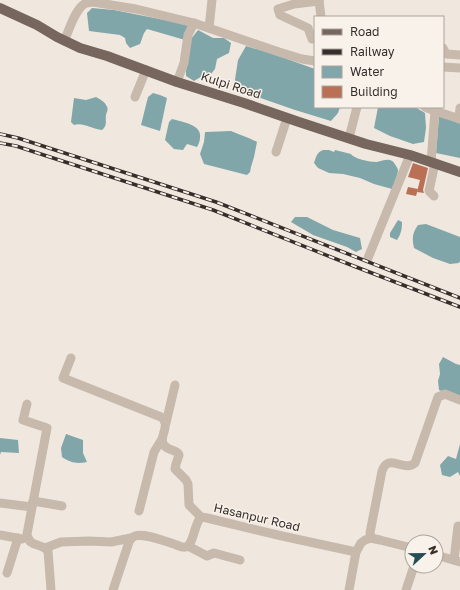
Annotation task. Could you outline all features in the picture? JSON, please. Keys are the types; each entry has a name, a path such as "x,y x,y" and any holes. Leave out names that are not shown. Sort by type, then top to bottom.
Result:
{"main road":[{"name":"Kulpi Road","path":"0,8 37,25 64,41 80,48 287,118 349,138 410,155 460,172"}],"street":[{"path":"209,28 212,0"},
{"path":"314,39 312,40 308,28 280,15 278,9 294,4 319,0 321,16"},
{"path":"64,41 76,13 86,3 131,4 194,23 279,52 314,61"},
{"path":"177,82 184,63 188,36 194,23"},
{"path":"444,50 446,54 460,55"},
{"path":"444,67 460,68"},
{"path":"135,97 146,70"},
{"path":"349,138 358,108"},
{"path":"428,108 459,119 460,108"},
{"path":"434,196 429,191 433,163 435,111"},
{"path":"276,152 287,118"},
{"path":"368,258 410,155"},
{"path":"71,358 63,378 161,417 164,419 166,424"},
{"path":"139,510 154,452 162,439 175,385"},
{"path":"371,538 370,533 384,466 390,462 403,466 412,466 415,463 438,397 445,394 460,400"},
{"path":"27,404 23,420 47,428 27,534 28,540"},
{"path":"162,439 165,447 178,453 179,455 176,469 188,484 189,504 201,518"},
{"path":"0,503 62,506"},
{"name":"Hasanpur Road","path":"188,546 198,520 201,518 207,518 356,552"},
{"path":"444,557 457,561 458,526"},
{"path":"0,535 28,540 48,551 51,590"},
{"path":"45,548 61,542 111,542 135,536 143,536 152,537 180,546 188,546 207,556 214,553 240,560"},
{"path":"8,573 18,538"},
{"path":"113,590 131,538"},
{"path":"349,590 356,552 361,543 371,538 404,546"},
{"path":"406,590 411,574"}],"water":[{"path":"92,8 114,10 190,25 185,40 147,29 140,44 130,48 126,43 125,38 120,35 89,31 87,13"},
{"path":"198,30 213,38 224,38 231,43 229,53 217,59 215,69 211,74 204,75 194,81 186,76 186,71 191,39"},
{"path":"246,46 314,69 314,108 340,108 338,113 331,121 237,90 234,86 238,60"},
{"path":"153,93 167,98 160,131 141,125 148,97"},
{"path":"96,97 104,102 108,110 106,115 106,125 104,128 102,130 80,124 74,125 71,122 74,98 86,100"},
{"path":"378,108 417,108 425,113 426,128 424,142 413,144 390,136 374,128"},
{"path":"439,116 460,123 460,158 436,153"},
{"path":"172,119 190,124 198,130 200,133 200,138 197,147 187,144 183,150 174,149 165,140 169,122"},
{"path":"231,131 257,142 250,172 247,175 204,164 200,154 204,142 205,132"},
{"path":"323,150 334,152 335,150 351,154 359,159 370,161 392,161 397,167 398,171 392,189 360,178 343,174 329,173 318,168 314,163 318,153"},
{"path":"295,217 307,217 333,230 360,238 362,249 356,252 347,247 313,235 291,222"},
{"path":"398,220 402,222 402,225 397,240 390,237 390,233"},
{"path":"426,224 460,237 459,263 450,264 433,258 414,248 414,233 418,225"},
{"path":"443,357 460,365 460,398 439,390 439,364"},
{"path":"66,434 83,440 83,453 87,462 80,463 68,461 62,457 61,448"},
{"path":"0,438 18,440 19,453 1,452 0,455"},
{"path":"460,444 460,476 458,472 450,477 442,475 440,465 448,456 456,459"}],"building":[{"path":"413,163 428,168 423,190 424,193 417,192 420,180 408,177"},
{"path":"408,187 418,189 416,196 406,194"}],"railway":[{"path":"0,134 18,138 216,202 460,298"},
{"path":"0,143 16,146 213,210 460,307"}]}
